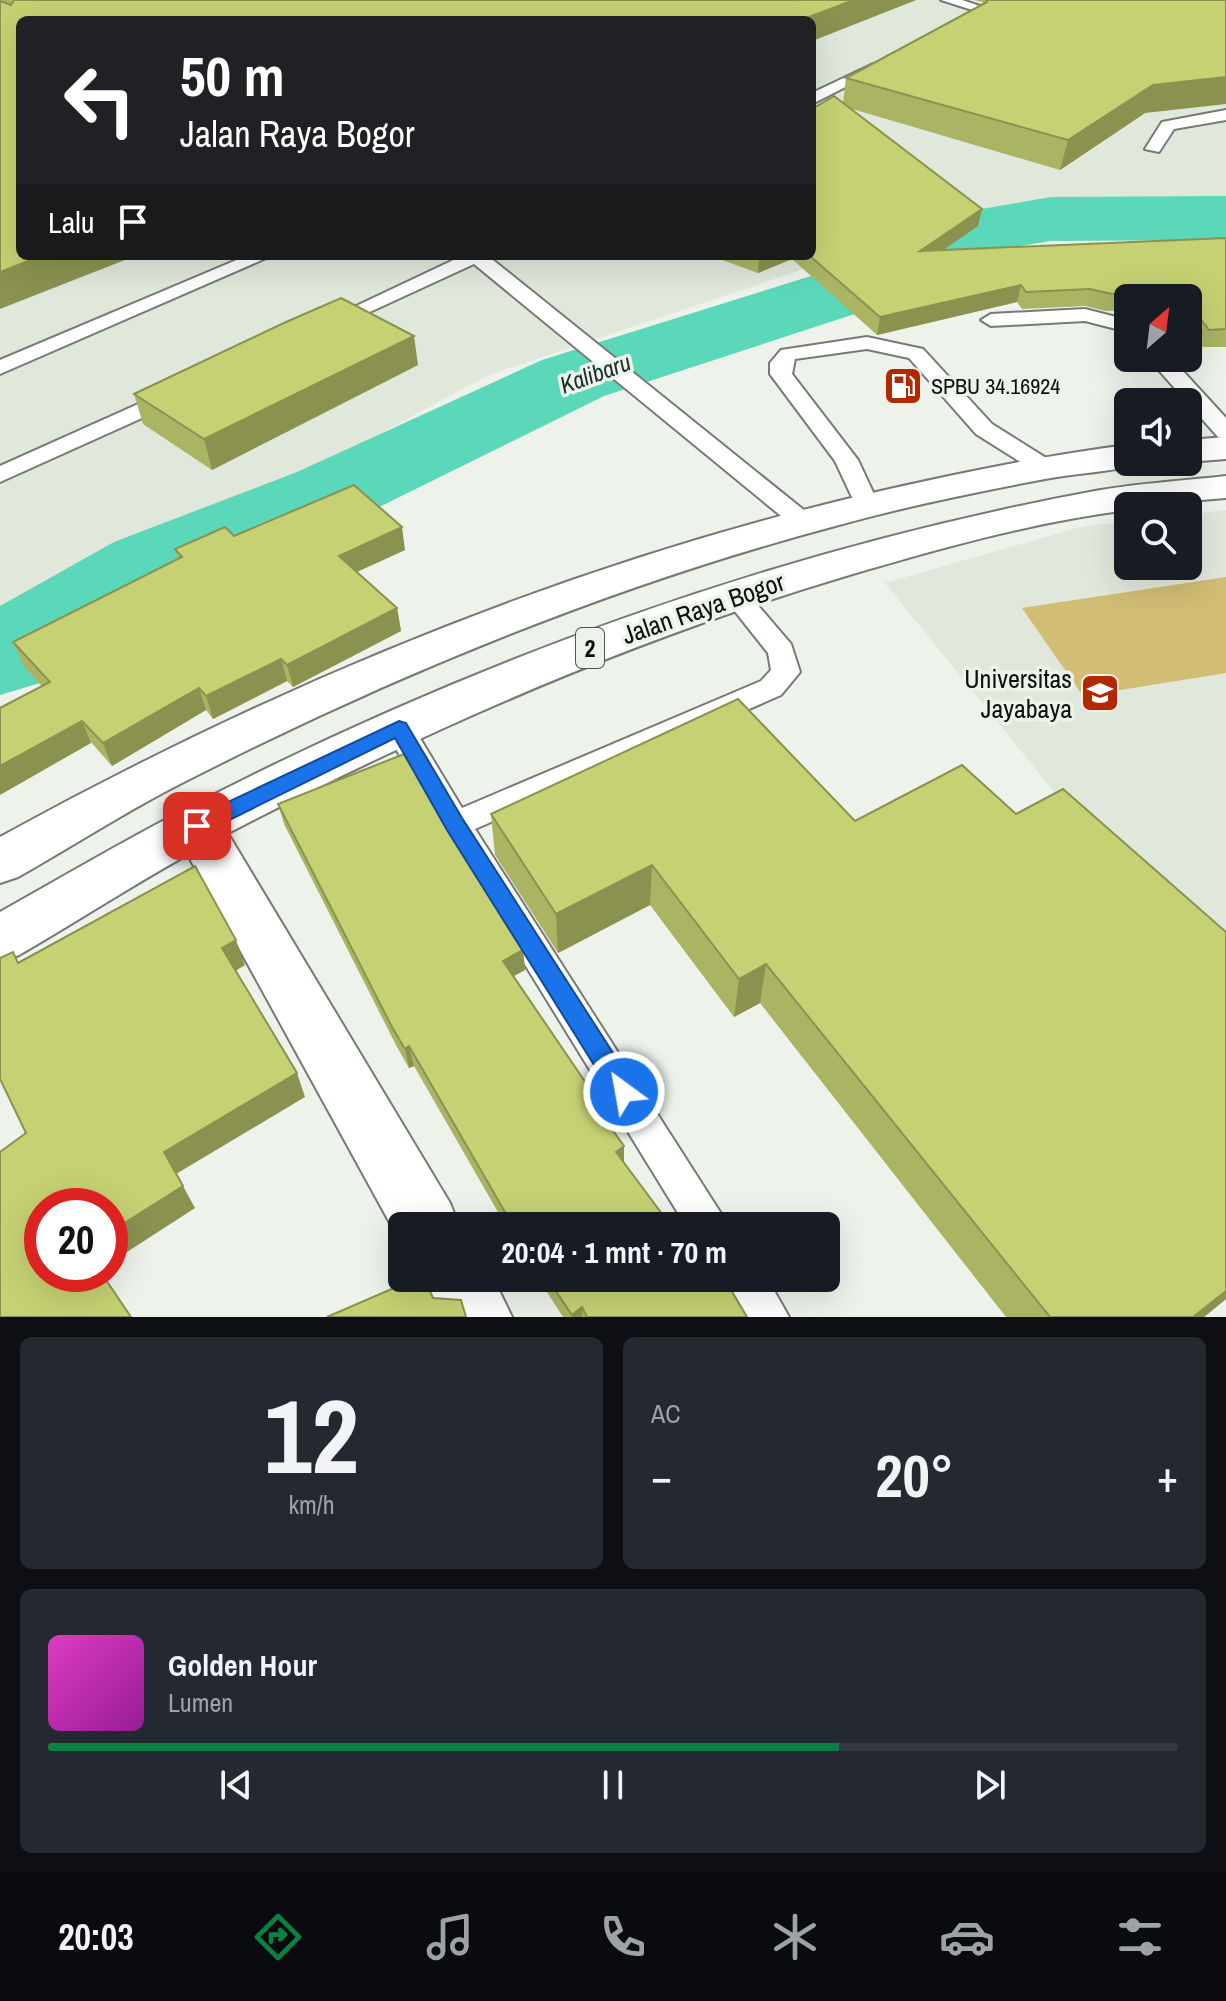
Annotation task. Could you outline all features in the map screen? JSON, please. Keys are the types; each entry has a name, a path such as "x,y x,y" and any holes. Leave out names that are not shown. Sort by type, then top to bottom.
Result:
{"main road":[{"path":"1202,450 1226,448"},
{"name":"Jalan Raya Bogor","path":"0,862 157,774 374,674 539,607 801,520 1046,468 1114,458"},
{"name":"Jalan Raya Bogor","path":"0,939 197,826 399,728 571,655 735,595 842,562 1010,518 1099,502 1226,487"},
{"path":"801,520 842,562"},
{"path":"197,826 419,1212"},
{"path":"464,1292 478,1317"}],"lane":[{"path":"947,0 992,10 958,24"},
{"path":"816,97 892,61"},
{"path":"1153,149 1168,125 1226,115"},
{"path":"0,368 253,260"},
{"path":"303,336 467,260"},
{"path":"481,260 801,520"},
{"path":"991,320 1085,315 1114,322"},
{"path":"867,505 846,460 781,374 781,363 788,354 867,343 916,353 984,429 1046,468"},
{"path":"1172,372 1226,432"},
{"path":"0,475 188,389"},
{"path":"455,824 771,688 786,672 781,651 735,595"},
{"path":"399,728 455,824 700,1212"},
{"path":"751,1292 767,1317"}],"shaded area":[{"path":"0,0 1226,0 1226,213 982,209 486,376 0,641"},
{"name":"Universitas Jayabaya","path":"1226,510 1226,930 1063,803 885,583 1080,527 1114,523 1114,580 1202,580 1202,513"},
{"path":"1226,577 1226,673 1083,696 1022,608"}],"building":[{"path":"14,0 854,0 812,16 16,16 16,260 31,260 0,272 0,1 11,5"},
{"path":"986,0 1226,0 1226,77 1153,85 1068,140 846,78"},
{"path":"834,96 982,209 920,251 1226,238 1226,329 1209,330 1202,321 1202,284 1114,284 1112,294 1090,289 1026,292 1021,285 880,317 816,260 816,107"},
{"path":"341,298 414,336 204,439 134,394 286,322"},
{"path":"354,485 402,527 339,556 397,608 287,665 281,659 206,696 199,688 103,743 82,721 0,766 0,708 50,682 13,642 182,557 175,549 225,527 234,536"},
{"path":"738,699 855,821 962,765 1016,814 1063,789 1226,932 1226,1291 1193,1317 1050,1317 766,964 739,979 652,865 556,914 491,814"},
{"path":"404,754 523,950 503,961 590,1089 585,1092 624,1146 616,1152 661,1212 505,1212 409,1046 405,1049 392,1027 278,804"},
{"path":"195,866 236,940 222,948 297,1073 164,1152 183,1186 128,1221 128,1188 24,1188 24,1292 114,1292 131,1317 0,1317 0,1152 26,1133 0,1079 0,958 13,952 18,963"},
{"path":"388,1291 430,1292 433,1298 461,1300 466,1317 327,1317"},
{"path":"556,1292 732,1292 747,1317 587,1317 582,1307 572,1315"}],"waterway":[{"name":"Kalibaru","path":"0,656 151,565 331,493 573,378 839,293 932,238 1051,219 1226,218"}],"place":[{"name":"SPBU 34.16924","path":"903,386"},
{"name":"Universitas Jayabaya","path":"1100,693"}],"route":[{"path":"197,826 399,728 455,824 624,1092"}]}
